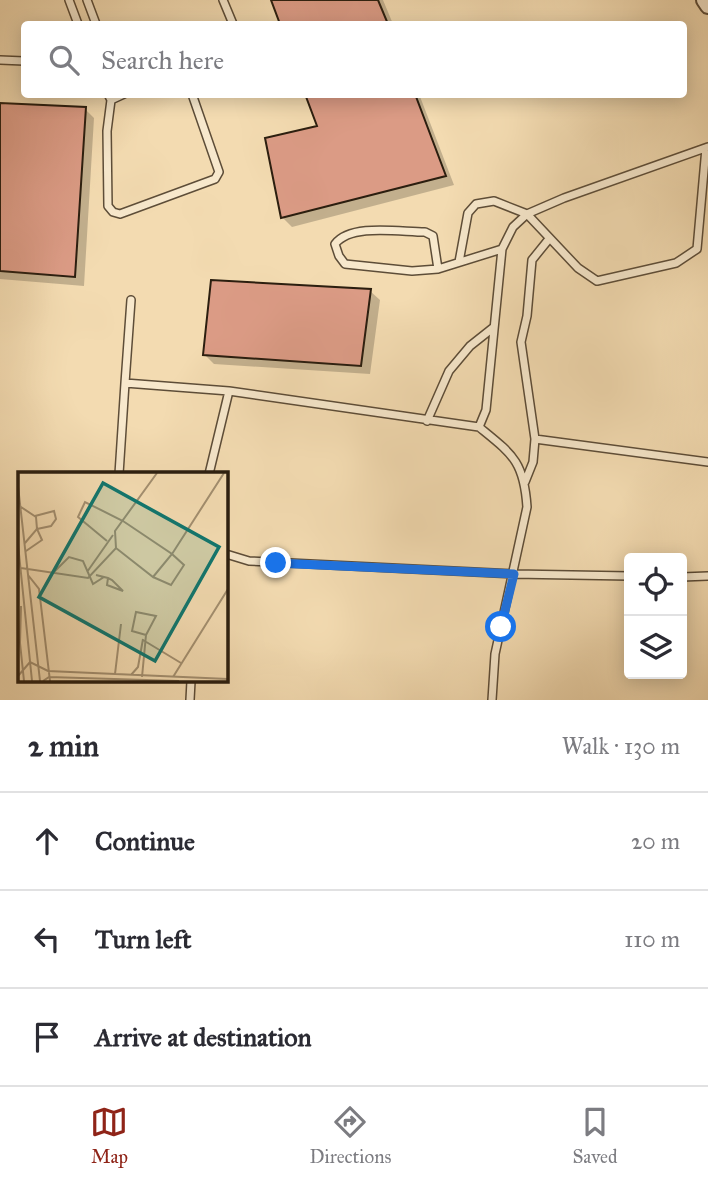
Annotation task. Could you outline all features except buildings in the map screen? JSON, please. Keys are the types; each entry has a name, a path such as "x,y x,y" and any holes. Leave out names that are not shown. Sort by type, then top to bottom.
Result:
{"street":[{"path":"704,0 708,6"}],"lane":[{"path":"69,0 77,21"},
{"path":"87,0 95,21"},
{"path":"223,0 232,21"},
{"path":"0,60 21,61"},
{"path":"109,98 108,206 120,215 215,179 219,172 193,98"},
{"path":"459,262 468,213 476,204 494,201 527,214 578,268 597,281 676,263 697,249 707,147 564,198 527,214 513,227 502,249 486,410 479,427"},
{"path":"438,269 433,236 425,232 358,231 341,237 335,244 345,264 412,271 438,269 502,249"},
{"path":"525,482 533,462 535,439 521,342 527,316 532,260 549,239"},
{"path":"119,472 131,300"},
{"path":"427,421 449,371 470,346 494,327"},
{"path":"125,383 229,390 479,427 511,453 525,482 527,507 495,654 492,700"},
{"path":"209,472 229,390"},
{"path":"535,439 708,462"},
{"path":"228,555 249,561 514,574 624,576"},
{"path":"687,577 708,576"},
{"path":"190,700 191,682"}],"route":[{"path":"276,563 514,574 501,627"}]}
